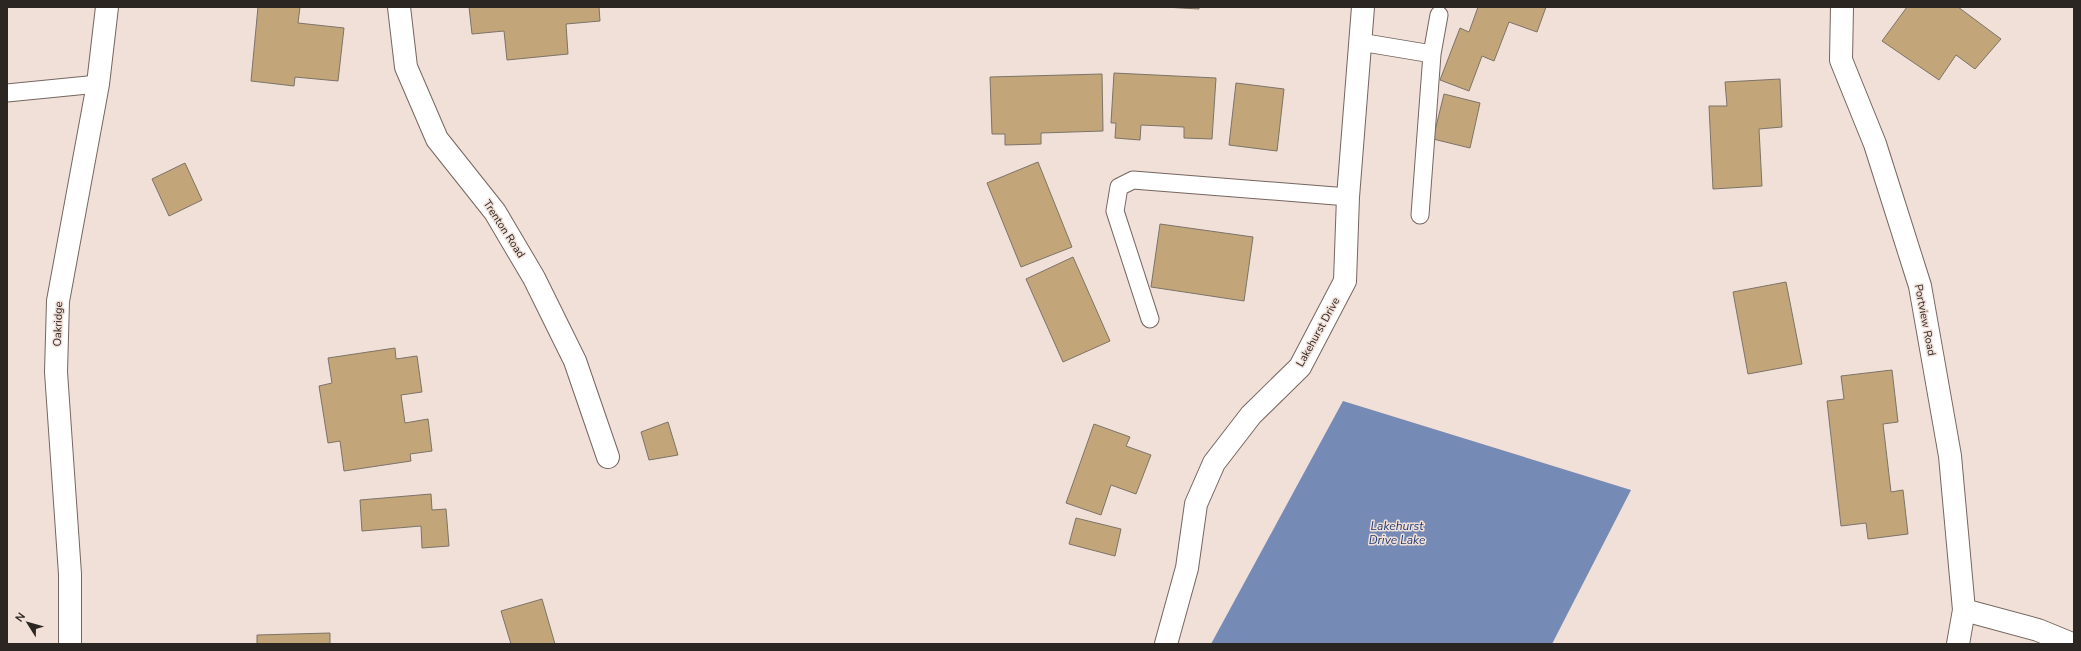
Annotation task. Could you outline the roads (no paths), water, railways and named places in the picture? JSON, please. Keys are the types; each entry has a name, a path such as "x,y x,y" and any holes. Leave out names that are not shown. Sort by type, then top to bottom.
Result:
{"street":[{"name":"Oakridge","path":"70,644 70,574 56,372 58,301 98,84 107,7"},
{"name":"Trenton Road","path":"399,7 406,68 437,139 495,212 534,278 576,361 608,457"},
{"name":"Lakehurst Drive","path":"1166,644 1187,568 1196,504 1214,463 1251,415 1300,367 1345,281 1348,197 1364,7"},
{"name":"Portview Road","path":"1842,7 1841,60 1875,144 1920,286 1950,456 1964,610 1958,644"},
{"path":"1964,610 2038,630 2072,644"}],"lane":[{"path":"1420,215 1432,54 1438,15"},
{"path":"1360,42 1432,54"},
{"path":"7,93 98,84"},
{"path":"1150,319 1115,211 1119,187 1133,180 1348,197"}],"water":[{"name":"Lakehurst Drive Lake","path":"1343,401 1631,490 1552,644 1211,644"}]}
